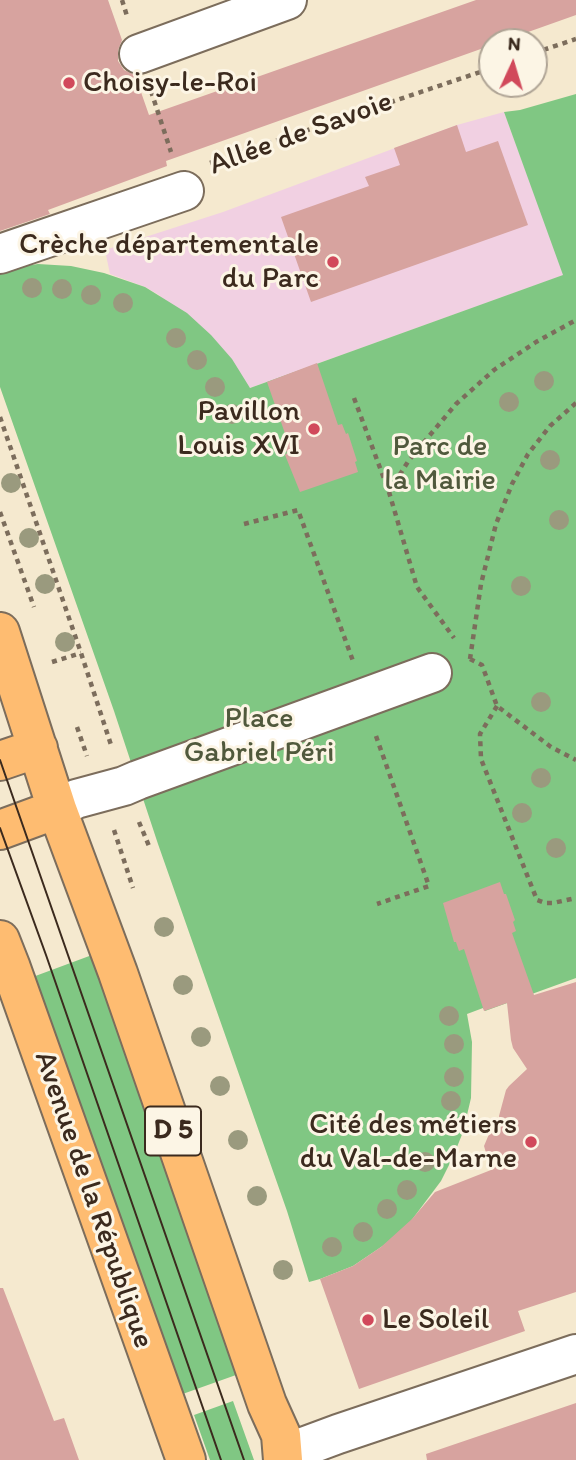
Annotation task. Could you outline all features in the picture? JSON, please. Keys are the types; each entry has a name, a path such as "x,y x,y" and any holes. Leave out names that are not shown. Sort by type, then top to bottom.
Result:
{"main road":[{"name":"D 5","path":"0,632 57,809 122,986 267,1404 279,1428 284,1457"},
{"path":"0,761 38,748"},
{"path":"0,830 57,809"},
{"name":"Avenue de la République","path":"0,940 186,1460"}],"street":[{"path":"139,54 287,0"},
{"name":"Allée de Savoie","path":"0,254 184,191"},
{"path":"57,809 76,799 124,786 432,673"},
{"path":"284,1457 338,1434 576,1354"}],"path":[{"path":"548,48 576,39"},
{"name":"Allée de Savoie","path":"184,191 202,166 478,73"},
{"path":"389,492 410,460 456,404 494,370 576,320"},
{"path":"354,398 389,492 417,587 455,639"},
{"path":"470,660 481,584 496,524 512,484 528,454 550,426 576,403"},
{"path":"0,418 124,786"},
{"path":"463,649 470,660 481,665 497,706 551,747 576,760"},
{"path":"497,706 480,734 481,759 537,900 553,903 576,898"}],"shaded area":[{"name":"Crèche départementale du Parc","path":"504,112 564,275 250,388 159,295 110,274 105,250 223,212 457,125"}],"green space":[{"name":"Place Gabriel Péri","path":"576,94 576,978 485,1011 483,1008 467,1014 472,1042 471,1098 463,1132 441,1181 411,1221 390,1241 353,1266 309,1282 287,1211 0,387 0,270 38,264 71,266 104,273 145,287 187,313 211,335 232,359 250,388 563,275 504,112"},
{"path":"92,955 236,1375 177,1396 30,978"},
{"path":"233,1401 254,1460 210,1460 194,1415"}],"building":[{"path":"0,0 108,0 122,40 118,61 124,70 135,75 149,115 476,0 576,0 576,15 539,28 478,28 478,50 166,161 167,166 48,210 50,214 0,231"},
{"path":"457,125 466,152 498,141 528,225 311,302 281,217 369,186 365,177 400,165 394,148"},
{"name":"Pavillon Louis XVI","path":"317,363 338,425 342,424 346,434 348,433 358,472 300,492 285,455 287,453 284,444 288,442 267,382"},
{"path":"500,882 515,920 513,922 516,931 512,933 534,995 576,982 576,1292 518,1311 525,1331 359,1389 320,1279 353,1266 381,1247 412,1219 435,1192 491,1170 484,1146 492,1127 500,1123 499,1116 506,1090 527,1069 513,1048 507,1003 484,1011 464,949 459,951 454,942 443,903"},
{"path":"0,1288 3,1288 54,1421 64,1418 79,1460 0,1460"},
{"path":"576,1403 576,1460 427,1460 426,1454"}],"tram line":[{"path":"0,760 244,1460"},
{"path":"0,828 221,1460"}],"place":[{"name":"Choisy-le-Roi","path":"69,83"},
{"name":"Crèche départementale du Parc","path":"333,262"},
{"name":"Pavillon Louis XVI","path":"314,429"},
{"name":"Cité des métiers du Val-de-Marne","path":"531,1142"},
{"name":"Le Soleil","path":"368,1320"}],"park label":[{"name":"Parc de la Mairie","path":"440,464"}]}
